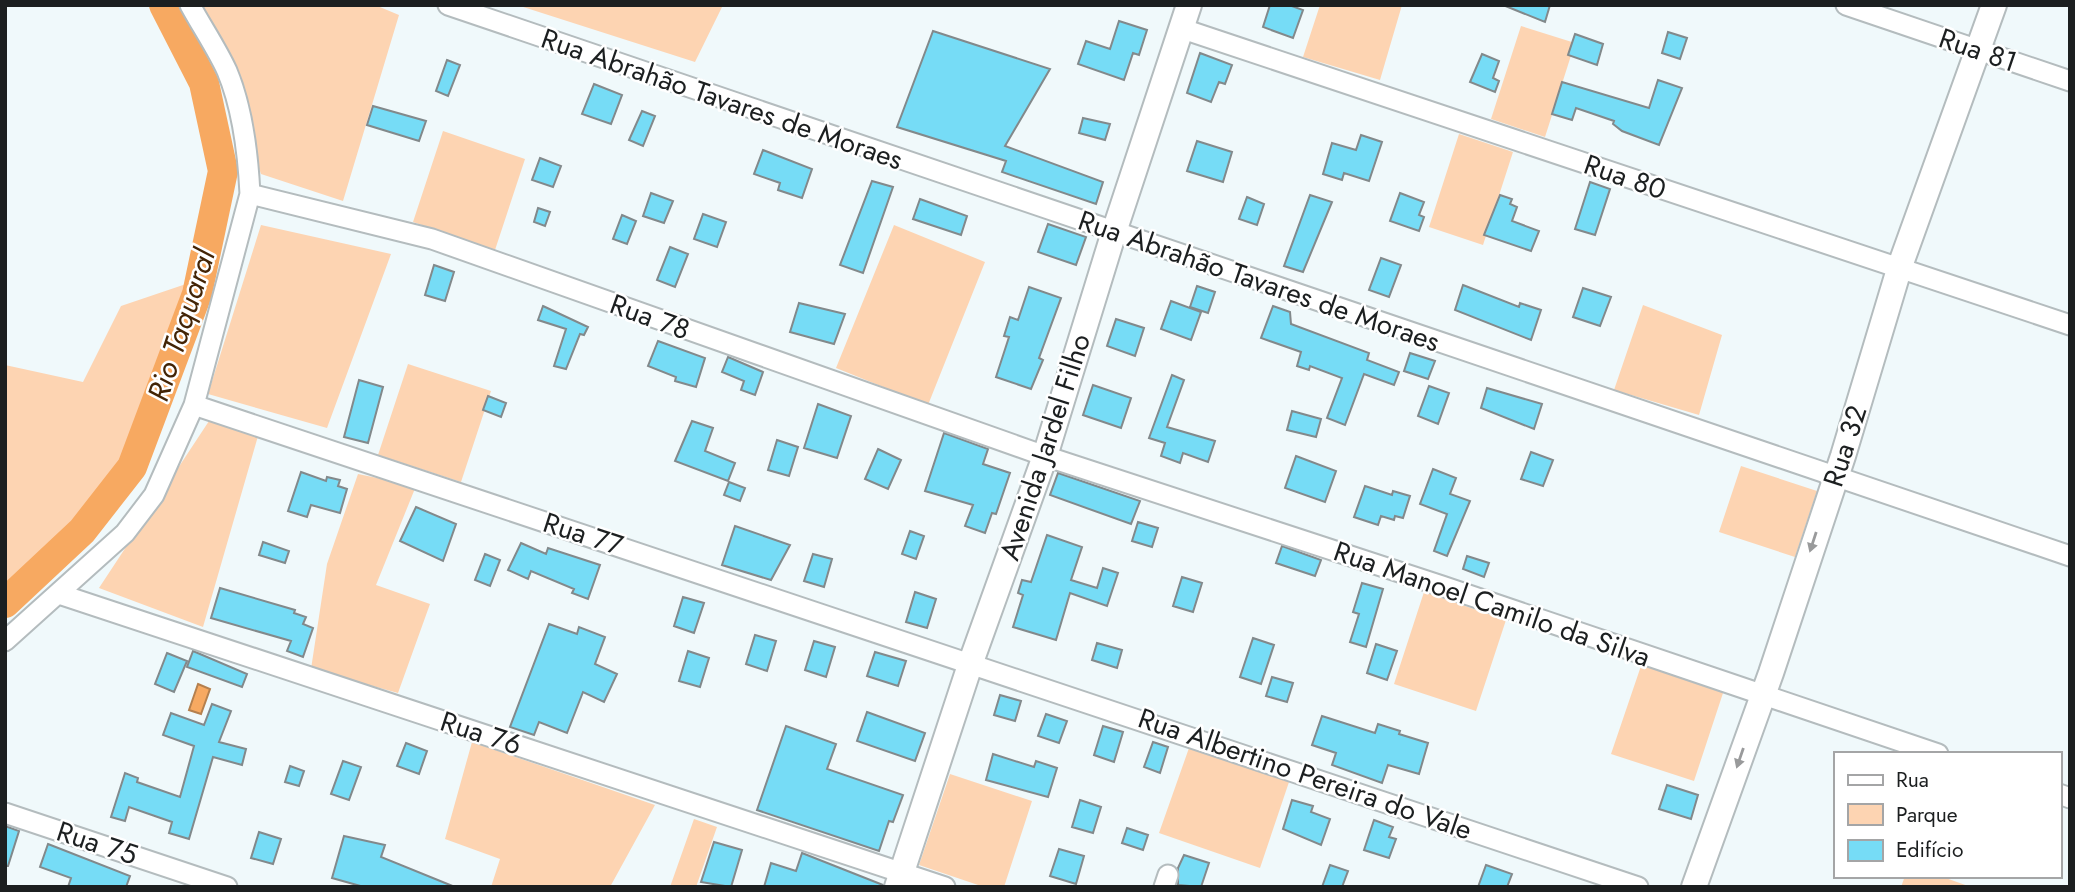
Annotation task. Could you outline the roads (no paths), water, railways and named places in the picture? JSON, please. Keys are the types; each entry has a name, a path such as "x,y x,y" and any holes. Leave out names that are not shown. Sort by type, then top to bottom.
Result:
{"main road":[{"name":"Avenida Jardel Filho","path":"900,879 971,662 1045,456 1114,232 1189,5"},
{"name":"Rua 32","path":"1694,887 1843,456 1900,266 1994,5"}],"street":[{"path":"5,641 125,533 147,506 171,463 194,405 250,194 248,158 235,92 227,70 190,5"},
{"name":"Rua Abrahão Tavares de Moraes","path":"448,5 2070,556"},
{"name":"Rua 81","path":"1846,5 2070,81"},
{"name":"Rua 80","path":"1180,29 1900,266 2070,325"},
{"name":"Rua 78","path":"250,194 432,239 1045,456"},
{"name":"Rua 77","path":"194,405 971,662"},
{"name":"Rua Manoel Camilo da Silva","path":"1045,456 1442,586 1932,752"},
{"name":"Rua 76","path":"59,594 900,879 945,887"},
{"name":"Rua Albertino Pereira do Vale","path":"971,662 1638,887"},
{"name":"Rua 75","path":"5,813 227,887"}],"waterway":[{"name":"Rio Taquaral","path":"5,603 82,531 132,467 197,294 223,171 204,83 164,5"}]}
